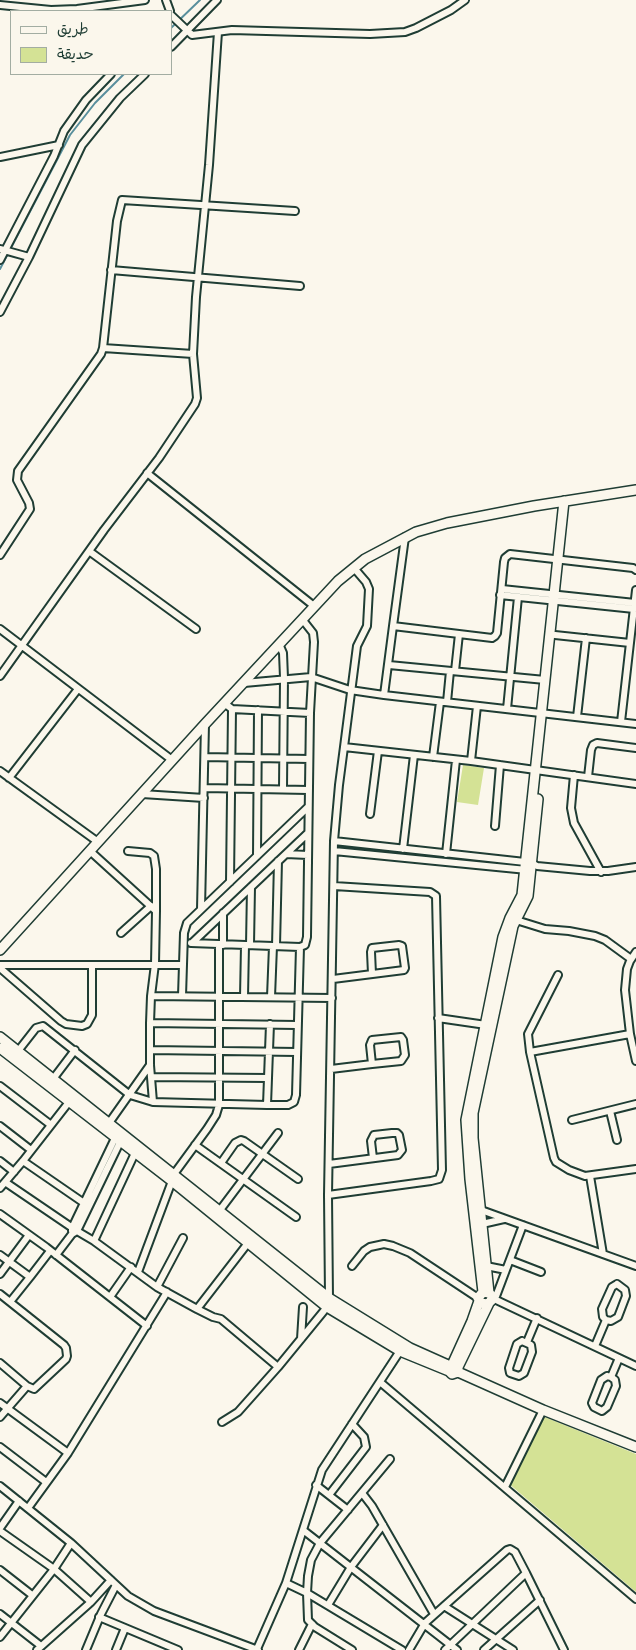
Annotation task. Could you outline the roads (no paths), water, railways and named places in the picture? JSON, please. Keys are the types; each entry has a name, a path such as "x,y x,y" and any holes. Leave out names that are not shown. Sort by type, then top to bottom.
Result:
{"main road":[{"path":"0,950 314,606 338,581 365,559 416,532 447,523 636,490"},
{"path":"544,713 545,680 567,501"},
{"path":"454,1368 472,1321 486,1298 486,1266 473,1138 473,1113 516,920 528,896 538,770 555,635 556,598"},
{"path":"486,1298 470,1179 466,1120 467,1108 503,937 522,895 530,866"},
{"path":"0,1037 109,1123 135,1153 173,1177"},
{"path":"0,1048 69,1102 120,1136 173,1177 328,1303 410,1348 543,1410 636,1447"},
{"path":"218,1214 248,1243 328,1303 400,1351 454,1368"}],"street":[{"path":"0,5 51,10 77,9 145,0"},
{"path":"172,46 217,0"},
{"path":"172,16 192,35 232,30 370,34 405,32 433,20 465,0"},
{"path":"0,676 195,404 197,398 193,354 218,32"},
{"path":"0,260 2,250 59,145 64,131 86,100 110,75"},
{"path":"0,312 29,257 82,145 120,98 143,75"},
{"path":"0,156 59,145"},
{"path":"0,555 30,509 29,503 17,480 18,471 101,354 117,221 122,200 295,211"},
{"path":"2,250 29,257"},
{"path":"112,270 300,286"},
{"path":"103,348 193,354"},
{"path":"147,473 314,606"},
{"path":"384,696 405,537"},
{"path":"89,551 196,629"},
{"path":"393,626 492,638 497,633 504,562 505,558 510,554 633,568 636,570"},
{"path":"222,1422 238,1412 301,1339 328,1303 334,842 350,690 357,646 367,626 369,589 366,582 354,568"},
{"path":"621,722 636,590"},
{"path":"501,592 518,597 556,598"},
{"path":"501,592 634,606"},
{"path":"506,709 518,597"},
{"path":"184,943 300,947 305,945 307,937 310,713 314,637 302,619"},
{"path":"0,629 172,760"},
{"path":"447,702 459,634"},
{"path":"555,635 630,643"},
{"path":"578,717 586,638"},
{"path":"279,644 283,653 284,678 283,790"},
{"path":"388,665 545,680"},
{"path":"243,683 312,677 350,690 384,696 636,724"},
{"path":"9,778 78,688"},
{"path":"433,757 440,702"},
{"path":"224,703 232,709 310,713"},
{"path":"471,761 477,706"},
{"path":"230,882 232,709"},
{"path":"257,856 258,710"},
{"path":"201,909 205,724"},
{"path":"588,777 593,745 597,743 636,748"},
{"path":"344,747 471,761 636,784"},
{"path":"370,814 378,751"},
{"path":"404,849 414,755"},
{"path":"205,757 309,759"},
{"path":"446,854 456,760"},
{"path":"495,826 500,765"},
{"path":"0,771 98,842"},
{"path":"574,775 571,808 574,823 601,872"},
{"path":"205,788 308,790"},
{"path":"142,794 204,798"},
{"path":"182,996 185,928 187,924 308,807"},
{"path":"192,943 308,833"},
{"path":"334,842 446,854 530,866"},
{"path":"90,851 154,909"},
{"path":"128,851 150,853 154,856 156,869 154,909 155,964 150,1023 150,1065 153,1102"},
{"path":"334,851 601,872 636,867"},
{"path":"286,854 308,854"},
{"path":"270,997 278,861"},
{"path":"328,1195 431,1181 438,1179 441,1175 436,896 430,892 334,886"},
{"path":"244,997 251,887"},
{"path":"121,933 154,909"},
{"path":"138,1272 173,1177 216,1115 219,1105 221,944 224,913"},
{"path":"516,920 545,929 595,936 605,940 631,959"},
{"path":"332,978 372,974 404,970 402,946 372,948 372,974"},
{"path":"18,1051 39,1026 43,1026 130,1095 153,1102 267,1105 294,1102 296,1095 300,947"},
{"path":"636,952 631,959 626,976 627,1014 636,1061"},
{"path":"0,966 183,964"},
{"path":"0,966 61,1021 66,1024 82,1026 87,1024 92,1015 92,965"},
{"path":"558,975 530,1029 528,1040 554,1158 556,1162 569,1170 577,1174 590,1176 636,1169"},
{"path":"151,996 332,998"},
{"path":"627,1014 636,1012"},
{"path":"438,1018 486,1025"},
{"path":"150,1023 298,1025"},
{"path":"267,1105 270,1024"},
{"path":"530,1052 630,1034"},
{"path":"331,1070 372,1064 403,1059 405,1055 401,1036 372,1040 370,1045 372,1064"},
{"path":"53,1079 75,1050"},
{"path":"150,1050 297,1052"},
{"path":"109,1123 150,1065"},
{"path":"151,1077 268,1078"},
{"path":"0,1086 51,1125"},
{"path":"69,1102 2,1185 74,1231 94,1241 158,1287 197,1309 222,1319 278,1366"},
{"path":"572,1120 636,1104"},
{"path":"610,1111 617,1140"},
{"path":"0,1126 31,1150"},
{"path":"218,1214 278,1133"},
{"path":"329,1164 398,1155 402,1150 400,1135 397,1133 374,1134 371,1141 373,1158"},
{"path":"74,1231 84,1203 120,1136"},
{"path":"10,1302 30,1277 74,1231 120,1136"},
{"path":"221,1163 235,1143 241,1140 298,1179"},
{"path":"196,1145 296,1217"},
{"path":"94,1241 135,1153"},
{"path":"0,1161 14,1172"},
{"path":"23,1161 84,1203"},
{"path":"590,1176 603,1254"},
{"path":"481,1210 636,1266"},
{"path":"0,1214 147,1326"},
{"path":"482,1224 505,1218"},
{"path":"486,1298 506,1270 523,1225"},
{"path":"0,1274 29,1235"},
{"path":"158,1287 183,1238"},
{"path":"197,1309 248,1243"},
{"path":"352,1266 364,1251 370,1247 384,1244 393,1246 410,1253 486,1298 537,1318 636,1366"},
{"path":"0,1255 30,1277"},
{"path":"510,1260 541,1272"},
{"path":"486,1266 506,1270"},
{"path":"110,1297 131,1267"},
{"path":"617,1284 625,1290 626,1296 618,1317 611,1321 606,1320 602,1314 602,1309 612,1287 617,1284"},
{"path":"28,1508 68,1454 168,1292"},
{"path":"0,1294 64,1344 67,1352 66,1359 34,1389 27,1386 0,1363"},
{"path":"301,1339 303,1308"},
{"path":"527,1342 537,1318"},
{"path":"595,1346 606,1320"},
{"path":"522,1341 527,1342 531,1344 532,1352 522,1375 514,1375 508,1370 517,1344 522,1341"},
{"path":"0,1486 71,1543 128,1596 154,1611 257,1649 286,1583 322,1470 400,1351"},
{"path":"611,1377 619,1358"},
{"path":"604,1377 611,1377 615,1380 616,1386 607,1407 602,1411 594,1408 592,1403 601,1380 604,1377"},
{"path":"380,1382 636,1599"},
{"path":"0,1417 27,1386"},
{"path":"0,1403 68,1454"},
{"path":"505,1487 543,1410"},
{"path":"329,1495 366,1447 364,1437 352,1424"},
{"path":"0,1447 46,1482"},
{"path":"352,1650 343,1647 308,1620 307,1593 311,1560 320,1543 390,1459"},
{"path":"316,1485 348,1510"},
{"path":"362,1493 383,1525 434,1614"},
{"path":"19,1501 0,1529 54,1569 91,1602"},
{"path":"328,1605 351,1567 383,1525"},
{"path":"303,1530 457,1650"},
{"path":"0,1637 54,1569 71,1543"},
{"path":"409,1650 424,1623 510,1549 515,1552 564,1650"},
{"path":"0,1570 32,1595"},
{"path":"445,1650 526,1573"},
{"path":"0,1614 39,1648 114,1583"},
{"path":"86,1650 114,1583"},
{"path":"286,1583 328,1605 402,1650"},
{"path":"484,1650 540,1600"},
{"path":"444,1606 513,1650"},
{"path":"100,1617 178,1650"},
{"path":"299,1650 312,1624"},
{"path":"116,1650 125,1628"}],"waterway":[{"path":"172,27 200,0"},
{"path":"0,269 70,135 95,103 123,75"}]}
